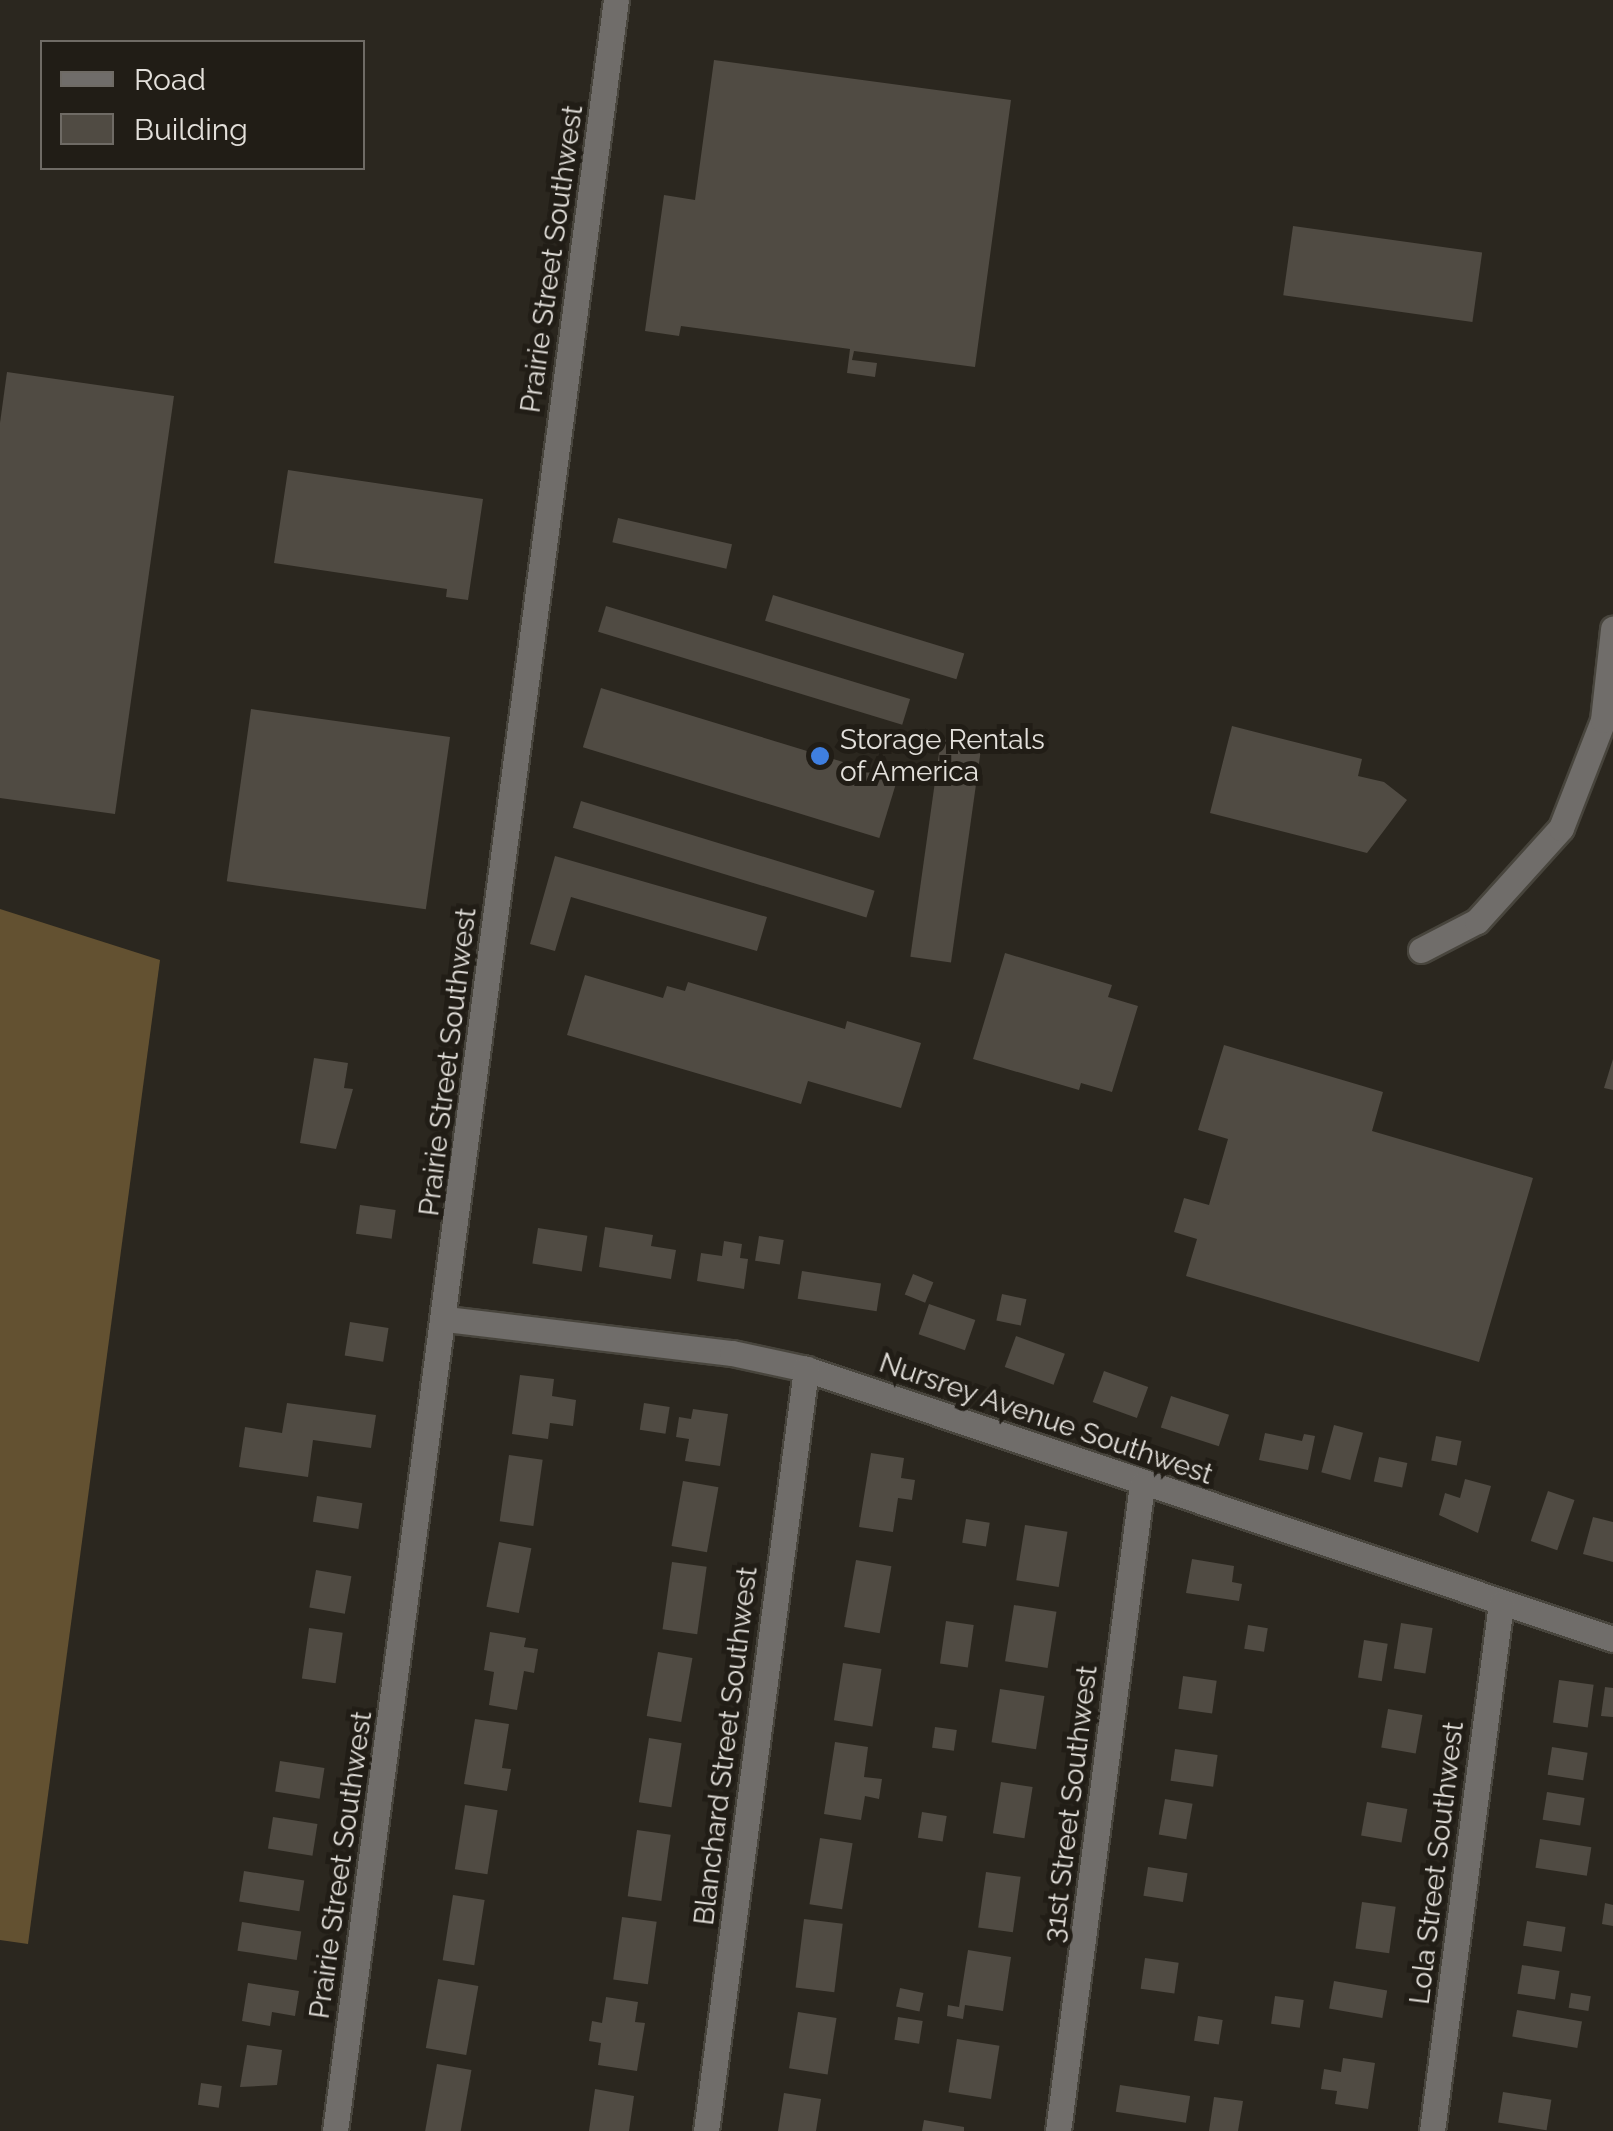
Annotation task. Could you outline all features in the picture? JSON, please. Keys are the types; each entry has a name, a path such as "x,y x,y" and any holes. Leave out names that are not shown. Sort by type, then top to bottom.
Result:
{"street":[{"name":"Prairie Street Southwest","path":"335,2131 446,1319 616,0"},
{"path":"1421,950 1476,921 1561,828 1603,720 1613,629"},
{"name":"Nursrey Avenue Southwest","path":"446,1319 732,1353 806,1368 1142,1484 1613,1639"},
{"name":"Blanchard Street Southwest","path":"706,2131 806,1368"},
{"name":"31st Street Southwest","path":"1058,2131 1142,1484"},
{"name":"Lola Street Southwest","path":"1432,2131 1501,1604"}],"shaded area":[{"path":"0,909 160,960 28,1944 0,1940"}],"building":[{"path":"714,60 1011,100 975,367 854,351 852,360 877,363 875,377 847,373 850,349 681,326 679,336 645,331 664,195 695,200"},
{"path":"1293,226 1482,253 1472,322 1283,295"},
{"path":"7,372 174,396 115,814 0,798 0,423"},
{"path":"288,470 483,499 468,600 446,597 447,589 274,563"},
{"path":"618,518 732,544 726,569 612,542"},
{"path":"773,595 964,653 956,679 765,621"},
{"path":"606,606 910,699 902,725 598,632"},
{"path":"601,688 897,779 879,838 583,747"},
{"path":"251,709 450,737 426,909 227,881"},
{"path":"1232,726 1362,759 1358,776 1384,782 1407,800 1367,853 1210,813"},
{"path":"941,739 982,745 951,963 910,957"},
{"path":"581,801 875,891 866,918 573,828"},
{"path":"555,856 767,917 757,951 571,897 555,951 530,944"},
{"path":"1005,953 1112,985 1108,997 1138,1006 1112,1092 1081,1083 1079,1090 973,1059"},
{"path":"585,975 663,998 667,986 685,991 688,982 845,1029 847,1021 921,1043 901,1108 808,1081 801,1104 567,1035"},
{"path":"1224,1045 1383,1092 1372,1131 1533,1178 1479,1362 1186,1276 1197,1239 1174,1232 1184,1198 1209,1205 1228,1139 1198,1130"},
{"path":"314,1058 348,1063 344,1088 353,1089 336,1149 300,1143"},
{"path":"1613,1059 1613,1090 1604,1088"},
{"path":"360,1205 396,1210 392,1239 356,1234"},
{"path":"605,1227 653,1235 651,1246 676,1250 671,1279 599,1267"},
{"path":"538,1228 587,1236 582,1271 532,1264"},
{"path":"759,1236 784,1240 780,1265 755,1261"},
{"path":"724,1241 742,1244 740,1258 748,1259 744,1289 697,1281 701,1253 722,1256"},
{"path":"802,1271 881,1284 877,1311 798,1299"},
{"path":"913,1274 933,1282 925,1303 905,1294"},
{"path":"1002,1294 1026,1299 1021,1326 996,1320"},
{"path":"929,1304 975,1320 965,1350 919,1334"},
{"path":"350,1322 389,1328 383,1362 345,1356"},
{"path":"1016,1336 1065,1354 1054,1385 1005,1367"},
{"path":"1104,1371 1148,1387 1137,1418 1093,1402"},
{"path":"520,1375 554,1379 552,1396 576,1400 573,1426 550,1423 548,1439 512,1434"},
{"path":"1171,1396 1229,1415 1219,1446 1161,1427"},
{"path":"287,1403 376,1415 371,1448 313,1440 308,1477 239,1467 245,1427 282,1433"},
{"path":"644,1403 670,1407 665,1434 640,1430"},
{"path":"693,1409 728,1414 720,1466 685,1461 689,1439 676,1437 679,1417 691,1419"},
{"path":"1334,1425 1363,1433 1350,1480 1321,1472"},
{"path":"1265,1433 1302,1441 1304,1434 1315,1436 1308,1470 1259,1460"},
{"path":"1436,1436 1462,1441 1457,1466 1431,1461"},
{"path":"871,1453 904,1458 901,1478 915,1480 912,1500 898,1498 893,1532 859,1527"},
{"path":"509,1455 543,1460 533,1526 500,1521"},
{"path":"1379,1457 1407,1463 1402,1487 1374,1481"},
{"path":"1465,1479 1491,1486 1478,1533 1439,1515 1445,1493 1460,1498"},
{"path":"683,1481 718,1487 707,1552 672,1546"},
{"path":"1548,1491 1574,1500 1557,1550 1531,1541"},
{"path":"317,1496 362,1503 358,1529 313,1522"},
{"path":"1593,1517 1613,1522 1613,1562 1583,1554"},
{"path":"966,1519 990,1523 986,1546 962,1543"},
{"path":"1025,1525 1067,1532 1059,1587 1016,1580"},
{"path":"499,1542 531,1548 519,1613 486,1607"},
{"path":"1192,1559 1234,1566 1232,1582 1242,1584 1239,1601 1186,1593"},
{"path":"856,1560 891,1566 880,1633 844,1627"},
{"path":"672,1562 707,1567 697,1634 663,1629"},
{"path":"316,1570 351,1576 345,1614 309,1607"},
{"path":"1014,1605 1056,1612 1048,1668 1005,1661"},
{"path":"946,1621 974,1625 968,1667 940,1664"},
{"path":"1401,1623 1433,1628 1425,1673 1394,1668"},
{"path":"1248,1625 1268,1628 1264,1652 1244,1649"},
{"path":"309,1628 343,1633 336,1683 302,1679"},
{"path":"490,1632 526,1638 524,1647 538,1649 534,1673 524,1671 517,1710 489,1705 494,1672 484,1670"},
{"path":"1364,1640 1388,1644 1382,1681 1358,1678"},
{"path":"658,1652 692,1658 681,1722 647,1716"},
{"path":"843,1663 882,1669 872,1726 834,1720"},
{"path":"1183,1676 1217,1681 1212,1713 1178,1709"},
{"path":"1559,1680 1594,1685 1588,1727 1553,1723"},
{"path":"1605,1687 1613,1688 1613,1717 1601,1716"},
{"path":"1000,1689 1044,1696 1036,1749 992,1742"},
{"path":"1388,1709 1422,1715 1416,1753 1381,1747"},
{"path":"475,1719 509,1724 502,1768 511,1769 507,1791 464,1784"},
{"path":"935,1727 957,1730 954,1751 932,1748"},
{"path":"649,1738 682,1743 671,1807 639,1802"},
{"path":"835,1742 868,1747 864,1777 882,1779 879,1799 865,1796 861,1820 824,1814"},
{"path":"1552,1747 1588,1753 1583,1780 1548,1775"},
{"path":"1175,1749 1218,1755 1213,1787 1171,1781"},
{"path":"280,1761 324,1768 320,1799 275,1792"},
{"path":"1001,1782 1033,1787 1024,1838 993,1833"},
{"path":"1547,1792 1585,1798 1580,1826 1543,1820"},
{"path":"1165,1799 1193,1804 1186,1839 1159,1834"},
{"path":"1367,1802 1407,1809 1401,1843 1361,1835"},
{"path":"465,1805 498,1810 487,1874 455,1869"},
{"path":"922,1812 947,1816 943,1842 918,1838"},
{"path":"273,1817 317,1824 312,1856 268,1849"},
{"path":"637,1830 671,1835 661,1901 628,1896"},
{"path":"820,1838 853,1843 842,1909 810,1904"},
{"path":"1540,1839 1591,1847 1587,1876 1535,1868"},
{"path":"1148,1867 1188,1873 1183,1902 1143,1896"},
{"path":"244,1871 304,1881 299,1911 239,1902"},
{"path":"986,1872 1021,1877 1013,1932 978,1927"},
{"path":"453,1895 485,1900 474,1965 443,1960"},
{"path":"1362,1902 1396,1907 1389,1953 1355,1949"},
{"path":"1605,1903 1613,1905 1613,1926 1602,1924"},
{"path":"622,1917 657,1922 648,1984 613,1979"},
{"path":"804,1919 843,1924 834,1992 796,1987"},
{"path":"1527,1921 1566,1927 1562,1952 1523,1946"},
{"path":"242,1922 301,1931 297,1960 237,1951"},
{"path":"968,1950 1011,1957 1003,2011 965,2005 963,2019 947,2016 948,2005 959,2007"},
{"path":"1145,1958 1179,1963 1174,1993 1141,1989"},
{"path":"1522,1965 1560,1971 1555,2000 1517,1994"},
{"path":"438,1979 478,1986 466,2055 426,2048"},
{"path":"1334,1981 1387,1990 1382,2018 1329,2009"},
{"path":"248,1983 299,1991 295,2016 272,2012 270,2026 242,2021"},
{"path":"900,1988 923,1993 920,2012 896,2007"},
{"path":"1571,1993 1591,1996 1588,2011 1569,2008"},
{"path":"1275,1996 1304,2000 1300,2028 1271,2024"},
{"path":"606,1997 638,2002 635,2022 645,2023 637,2071 598,2065 601,2043 589,2041 592,2021 602,2023"},
{"path":"1517,2010 1582,2021 1577,2048 1512,2037"},
{"path":"798,2012 837,2018 828,2074 789,2068"},
{"path":"1198,2016 1223,2020 1219,2045 1194,2041"},
{"path":"898,2017 923,2021 919,2044 894,2040"},
{"path":"957,2039 999,2046 991,2099 949,2092"},
{"path":"247,2045 282,2050 277,2085 240,2087"},
{"path":"1343,2058 1375,2063 1368,2109 1335,2104 1337,2091 1321,2089 1324,2069 1341,2072"},
{"path":"437,2064 471,2070 461,2131 425,2131"},
{"path":"201,2083 222,2086 219,2108 198,2105"},
{"path":"1120,2085 1190,2096 1186,2123 1116,2112"},
{"path":"595,2089 634,2096 629,2131 589,2131"},
{"path":"1503,2092 1551,2100 1547,2130 1498,2123"},
{"path":"784,2093 821,2099 816,2131 778,2131"},
{"path":"1214,2097 1243,2101 1238,2131 1209,2131"},
{"path":"924,2120 964,2127 964,2131 922,2131"}],"place":[{"name":"Storage Rentals of America","path":"820,756"}]}
